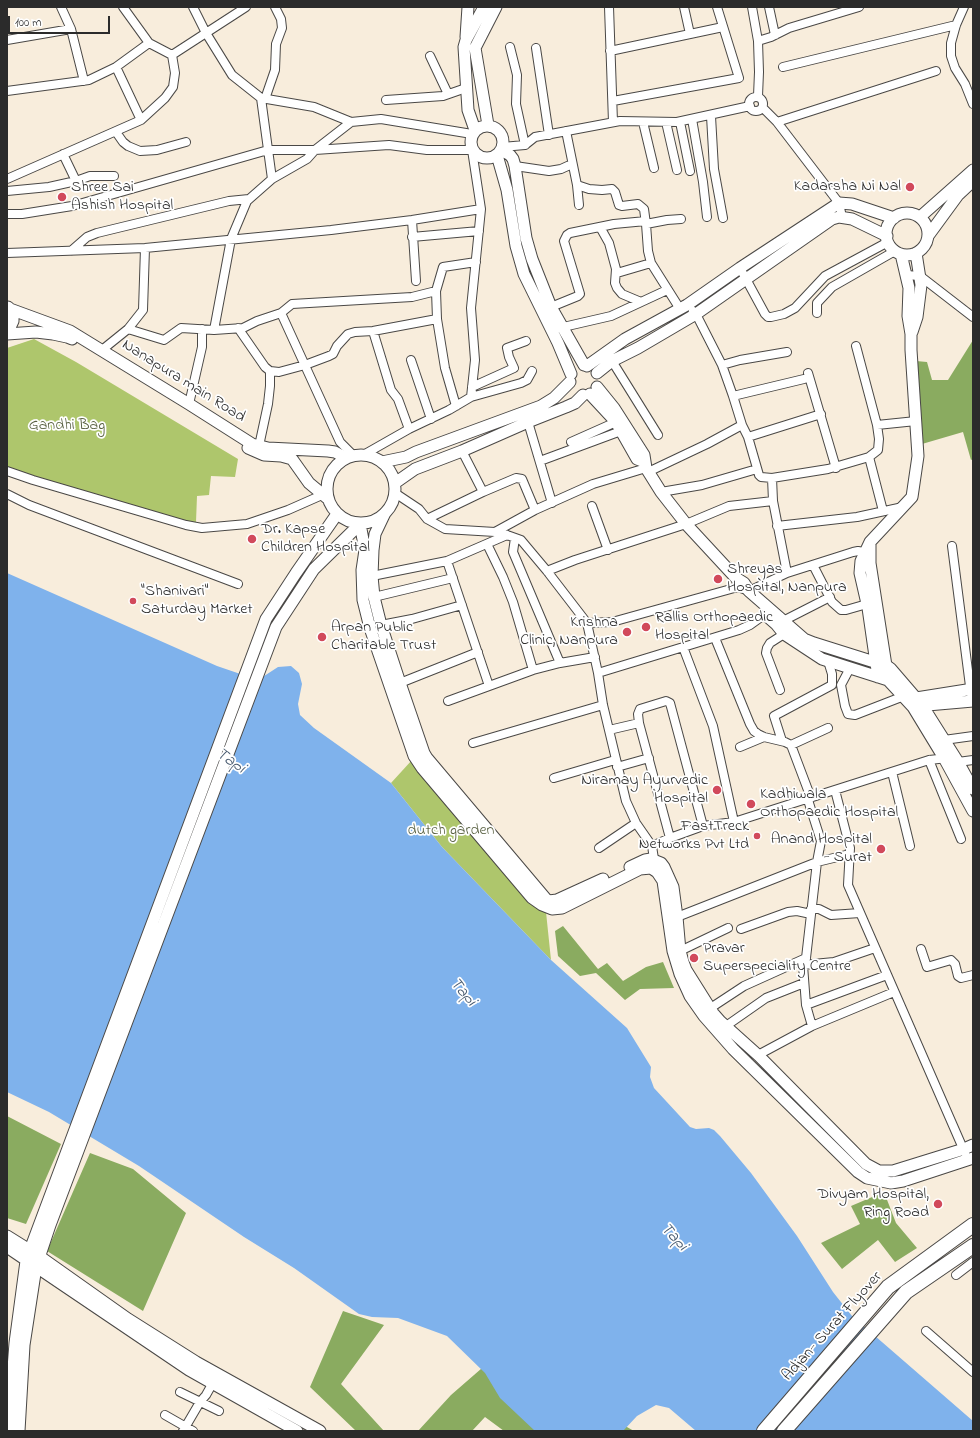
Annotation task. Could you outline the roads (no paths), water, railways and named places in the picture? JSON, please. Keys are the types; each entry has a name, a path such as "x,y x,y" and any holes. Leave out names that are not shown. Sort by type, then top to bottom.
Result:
{"highway":[{"name":"Adjan- Surat Flyover","path":"764,1431 888,1287 973,1225"},
{"path":"784,1431 900,1292 906,1280 973,1235"},
{"path":"773,1431 830,1364 900,1292 906,1292 973,1246"},
{"path":"796,1431 912,1296 973,1253"}],"main road":[{"path":"468,7 464,54 469,117 474,132"},
{"path":"466,40 484,7"},
{"path":"488,126 475,48 496,7"},
{"path":"466,40 475,48"},
{"path":"493,126 500,133 503,142 500,151 493,158 483,158 475,154 470,144 474,132 479,128 493,126"},
{"path":"500,151 510,155 515,166 529,248 551,307 573,389 576,392 590,392 614,408 644,455 646,467"},
{"path":"395,488 415,469 571,405 590,392 598,382 597,373 591,367 586,366 557,329 522,267 516,246 500,151"},
{"path":"920,218 973,170"},
{"path":"597,373 612,361 638,348 696,314 832,219 842,217 852,219 893,246 911,254 916,252 924,246 928,236 958,195 973,181"},
{"path":"382,462 406,457 541,406 554,398 576,368 586,366 625,339 684,307 839,203 852,204 894,218"},
{"path":"882,665 866,604 860,573 861,561 868,549 912,497 918,456 911,334 908,316 909,288 906,275 893,246 888,226 894,218 900,214 914,214 924,222 928,236"},
{"path":"911,334 917,317 920,289 920,276 916,252"},
{"path":"7,334 14,321 13,315 9,308"},
{"name":"Nanapura main Road","path":"9,308 70,331 252,444 275,448 328,450 349,456"},
{"name":"Nanapura main Road","path":"7,334 36,332 67,337 249,450 264,455 282,456 292,459 309,483 325,497"},
{"path":"590,392 618,426 637,459 646,467 661,492 686,524 741,585 764,614 814,643 882,665 899,677 913,701 972,786"},
{"path":"365,454 382,462 390,472 395,488 391,506 385,513 374,521 360,524 351,522 336,514 325,497 330,475 338,463 349,456 365,454"},
{"path":"385,513 376,534 372,576 374,597 381,625 424,753 546,899 549,901 557,900 645,860 652,864 662,881 673,951 680,974 690,996 758,1055 861,1160 879,1171 893,1171 968,1147"},
{"path":"8,1431 10,1370 33,1259 266,619 336,514"},
{"path":"46,1224 276,626 314,569 360,524"},
{"path":"360,524 365,550 362,570 362,590 368,620 411,749 426,774 532,898 542,906 552,909 562,908 640,869 652,864 661,863 671,881 674,893 680,951 686,970 706,1011 733,1049 858,1172 867,1178 892,1183 903,1181 971,1159"},
{"path":"868,549 883,678"},
{"path":"741,585 780,623 784,634 814,654 828,661 883,678 913,701 931,720 944,740 973,811"},
{"path":"913,701 972,689"},
{"path":"913,701 944,703 972,701"},
{"path":"931,720 936,709 944,703"},
{"path":"7,1236 33,1259"},
{"path":"7,1247 33,1259 196,1362 215,1379 297,1431"},
{"path":"19,1431 24,1345 33,1259"},
{"path":"215,1379 320,1431"}],"street":[{"path":"61,7 71,29 84,81"},
{"path":"123,7 149,43 172,54"},
{"path":"193,7 206,33 232,75 263,98 314,107 351,122 381,119 474,132"},
{"path":"172,54 246,7"},
{"path":"272,179 263,98 275,70 276,44 282,28 281,19 275,7"},
{"path":"609,7 613,122"},
{"path":"684,7 690,34"},
{"path":"612,101 739,78 717,7"},
{"path":"752,7 758,41 760,72 758,96 763,101 763,108 777,122 839,203 842,217"},
{"path":"769,7 775,35"},
{"path":"758,41 775,35 788,28 859,7"},
{"path":"964,7 956,25 951,43 951,56 955,68 965,84 973,104"},
{"path":"783,67 956,25"},
{"path":"610,51 723,27"},
{"path":"7,40 71,29"},
{"path":"7,91 89,80 116,67 149,43"},
{"path":"510,46 517,76 516,104 525,145"},
{"path":"536,48 549,134"},
{"path":"7,179 141,120 165,98 173,87 175,73 172,54"},
{"path":"430,56 448,94"},
{"path":"116,67 141,120"},
{"path":"777,122 936,71"},
{"path":"386,100 437,96 466,88"},
{"path":"758,96 750,100 750,106 754,111 763,108"},
{"path":"500,151 525,145 535,137 613,122 680,122 750,106"},
{"path":"711,116 714,169 723,218"},
{"path":"692,119 703,182 707,217"},
{"path":"214,330 231,239 247,201 272,179 307,158 351,122"},
{"path":"643,122 654,168"},
{"path":"666,122 677,170"},
{"path":"680,122 690,171"},
{"path":"566,131 577,184 579,205"},
{"path":"116,132 128,146 140,151 157,150 186,142"},
{"path":"7,214 28,213 72,206 268,150 315,150 389,145 427,150 472,150 481,209 471,308 475,360 471,397"},
{"path":"63,154 76,182"},
{"path":"515,166 549,171 561,169 572,164"},
{"path":"7,191 49,187 76,182 90,176 114,176"},
{"path":"577,184 589,189 612,190 615,192 619,205 638,204 644,209 648,252 651,263 667,290 684,307 696,314 722,365 742,425 748,437 758,475 772,478 836,468 869,457 878,450 877,425 856,346"},
{"path":"71,251 87,237 97,233 229,201 249,199"},
{"path":"7,253 145,248 325,231 412,220 481,209"},
{"path":"551,307 580,294 565,239 570,233 619,223 681,219"},
{"path":"412,220 416,281"},
{"path":"600,227 609,243 617,273 615,283 619,291 641,302"},
{"path":"412,237 479,231"},
{"path":"740,268 768,317 778,315 795,308 825,276 893,246"},
{"path":"817,312 817,303 832,287 893,246"},
{"path":"102,350 128,329 143,310 145,248"},
{"path":"456,406 446,373 437,319 436,291 443,267 476,262"},
{"path":"617,273 651,263"},
{"path":"906,275 920,276 973,317"},
{"path":"557,329 607,318 667,290"},
{"path":"128,329 164,340 181,328 214,330 243,328 257,321 281,313 292,304 412,297 436,291"},
{"path":"281,313 340,442 349,456"},
{"path":"238,328 265,367 270,371 283,371 305,365 333,354 336,346 348,334 437,319"},
{"path":"189,404 202,347 202,329"},
{"path":"373,331 391,390 398,399 409,429"},
{"path":"472,387 514,368 509,358 507,348 526,342"},
{"path":"722,365 787,352"},
{"path":"411,360 431,419"},
{"path":"612,361 658,435"},
{"path":"259,446 268,404 270,371"},
{"path":"365,454 471,397 527,380 532,371"},
{"path":"733,396 806,376 821,414 836,468"},
{"path":"748,437 821,414"},
{"path":"877,425 916,421"},
{"path":"528,422 552,503"},
{"path":"495,532 535,510 594,484 646,467 706,444 742,425"},
{"path":"540,461 618,426"},
{"path":"571,442 618,426"},
{"path":"462,451 483,492"},
{"path":"869,457 882,511"},
{"path":"7,470 32,480 186,525 202,528 247,524 325,497"},
{"path":"661,492 702,485 757,470"},
{"path":"427,519 483,492 518,478 522,479 535,510"},
{"path":"772,478 773,501 787,573"},
{"path":"395,488 427,519 445,529 495,532 521,540 548,571 587,623 616,764 626,801 636,823 652,846 652,864"},
{"path":"7,494 29,505 238,584"},
{"path":"548,571 575,560 686,524 729,506 773,501"},
{"path":"592,506 608,550"},
{"path":"777,526 848,518 904,507"},
{"path":"372,576 447,561 487,544 511,536"},
{"path":"511,536 512,552 560,664"},
{"path":"487,544 503,577 533,670"},
{"path":"952,546 972,689 972,701"},
{"path":"587,623 612,622 787,573 853,552 868,549"},
{"path":"447,561 489,686"},
{"path":"813,565 832,602 841,610 866,604"},
{"path":"374,597 453,578"},
{"path":"780,623 830,597"},
{"path":"381,625 412,619 462,605"},
{"path":"598,673 740,630 750,625 764,614"},
{"path":"780,690 766,653 770,643 784,634"},
{"path":"715,638 750,724 754,730 764,737 791,744 828,728"},
{"path":"683,647 713,726 734,822"},
{"path":"400,683 478,652"},
{"path":"448,701 533,670 594,657"},
{"path":"828,661 848,714 854,715 913,701"},
{"path":"782,741 774,716 837,683 850,668"},
{"path":"670,838 638,714 640,709 669,701 702,826"},
{"path":"473,743 603,705"},
{"path":"609,730 640,722"},
{"path":"944,740 973,736"},
{"path":"740,748 764,737"},
{"path":"791,744 810,799 821,841 804,961 806,1005 812,1026"},
{"path":"554,778 649,758"},
{"path":"652,846 702,826 734,822 929,760 973,760"},
{"path":"929,760 961,839"},
{"path":"892,772 910,846"},
{"path":"835,790 850,848 848,885 894,992 968,1147 971,1159"},
{"path":"599,848 636,823"},
{"path":"677,917 817,862 850,854"},
{"path":"741,929 788,912 811,912 819,910 831,915 860,913"},
{"path":"680,951 728,928"},
{"path":"706,1011 744,986 804,961 834,962 875,948"},
{"path":"921,949 927,967 951,960 955,964 958,976 961,978 973,975"},
{"path":"806,1005 887,976"},
{"path":"726,1026 766,998 804,983"},
{"path":"758,1055 812,1026 894,992"},
{"path":"956,1275 973,1262"},
{"path":"926,1331 973,1372"},
{"path":"165,1415 187,1430 200,1402 215,1379"},
{"path":"180,1392 218,1411"}],"water":[{"name":"Tapi","path":"7,573 217,666 258,680 278,667 291,666 299,673 302,684 298,704 300,715 314,728 391,783 442,847 551,960 627,1028 651,1067 650,1077 654,1088 690,1127 696,1129 709,1128 714,1130 720,1136 751,1173 797,1236 833,1292 852,1316 973,1421 973,1431 696,1431 669,1408 656,1405 637,1416 623,1431 535,1431 500,1398 485,1373 447,1336 398,1318 372,1317 359,1314 294,1268 244,1237 139,1166 49,1112 7,1092"}],"place":[{"name":"Kadarsha Ni Nal","path":"910,187"},
{"name":"Shree Sai Ashish Hospital","path":"62,197"},
{"name":"Dr. Kapse Children Hospital","path":"252,539"},
{"name":"Shreyas Hospital, Nanpura","path":"718,579"},
{"name":"\"Shanivari\" Saturday Market","path":"133,601"},
{"name":"Rallis Orthopaedic Hospital","path":"646,627"},
{"name":"Krishna Clinic, Nanpura","path":"627,632"},
{"name":"Arpan Public Charitable Trust","path":"322,637"},
{"name":"Niramay Ayurvedic Hospital","path":"717,790"},
{"name":"Kadhiwala Orthopaedic Hospital","path":"751,804"},
{"name":"FastTreck Networks Pvt Ltd","path":"757,836"},
{"name":"Anand Hospital - Surat","path":"881,849"},
{"name":"Pravar Superspeciality Centre","path":"694,958"},
{"name":"Divyam Hospital, Ring Road","path":"938,1204"}],"park label":[{"name":"Gandhi Bag","path":"67,426"},
{"name":"dutch garden","path":"451,831"}]}
